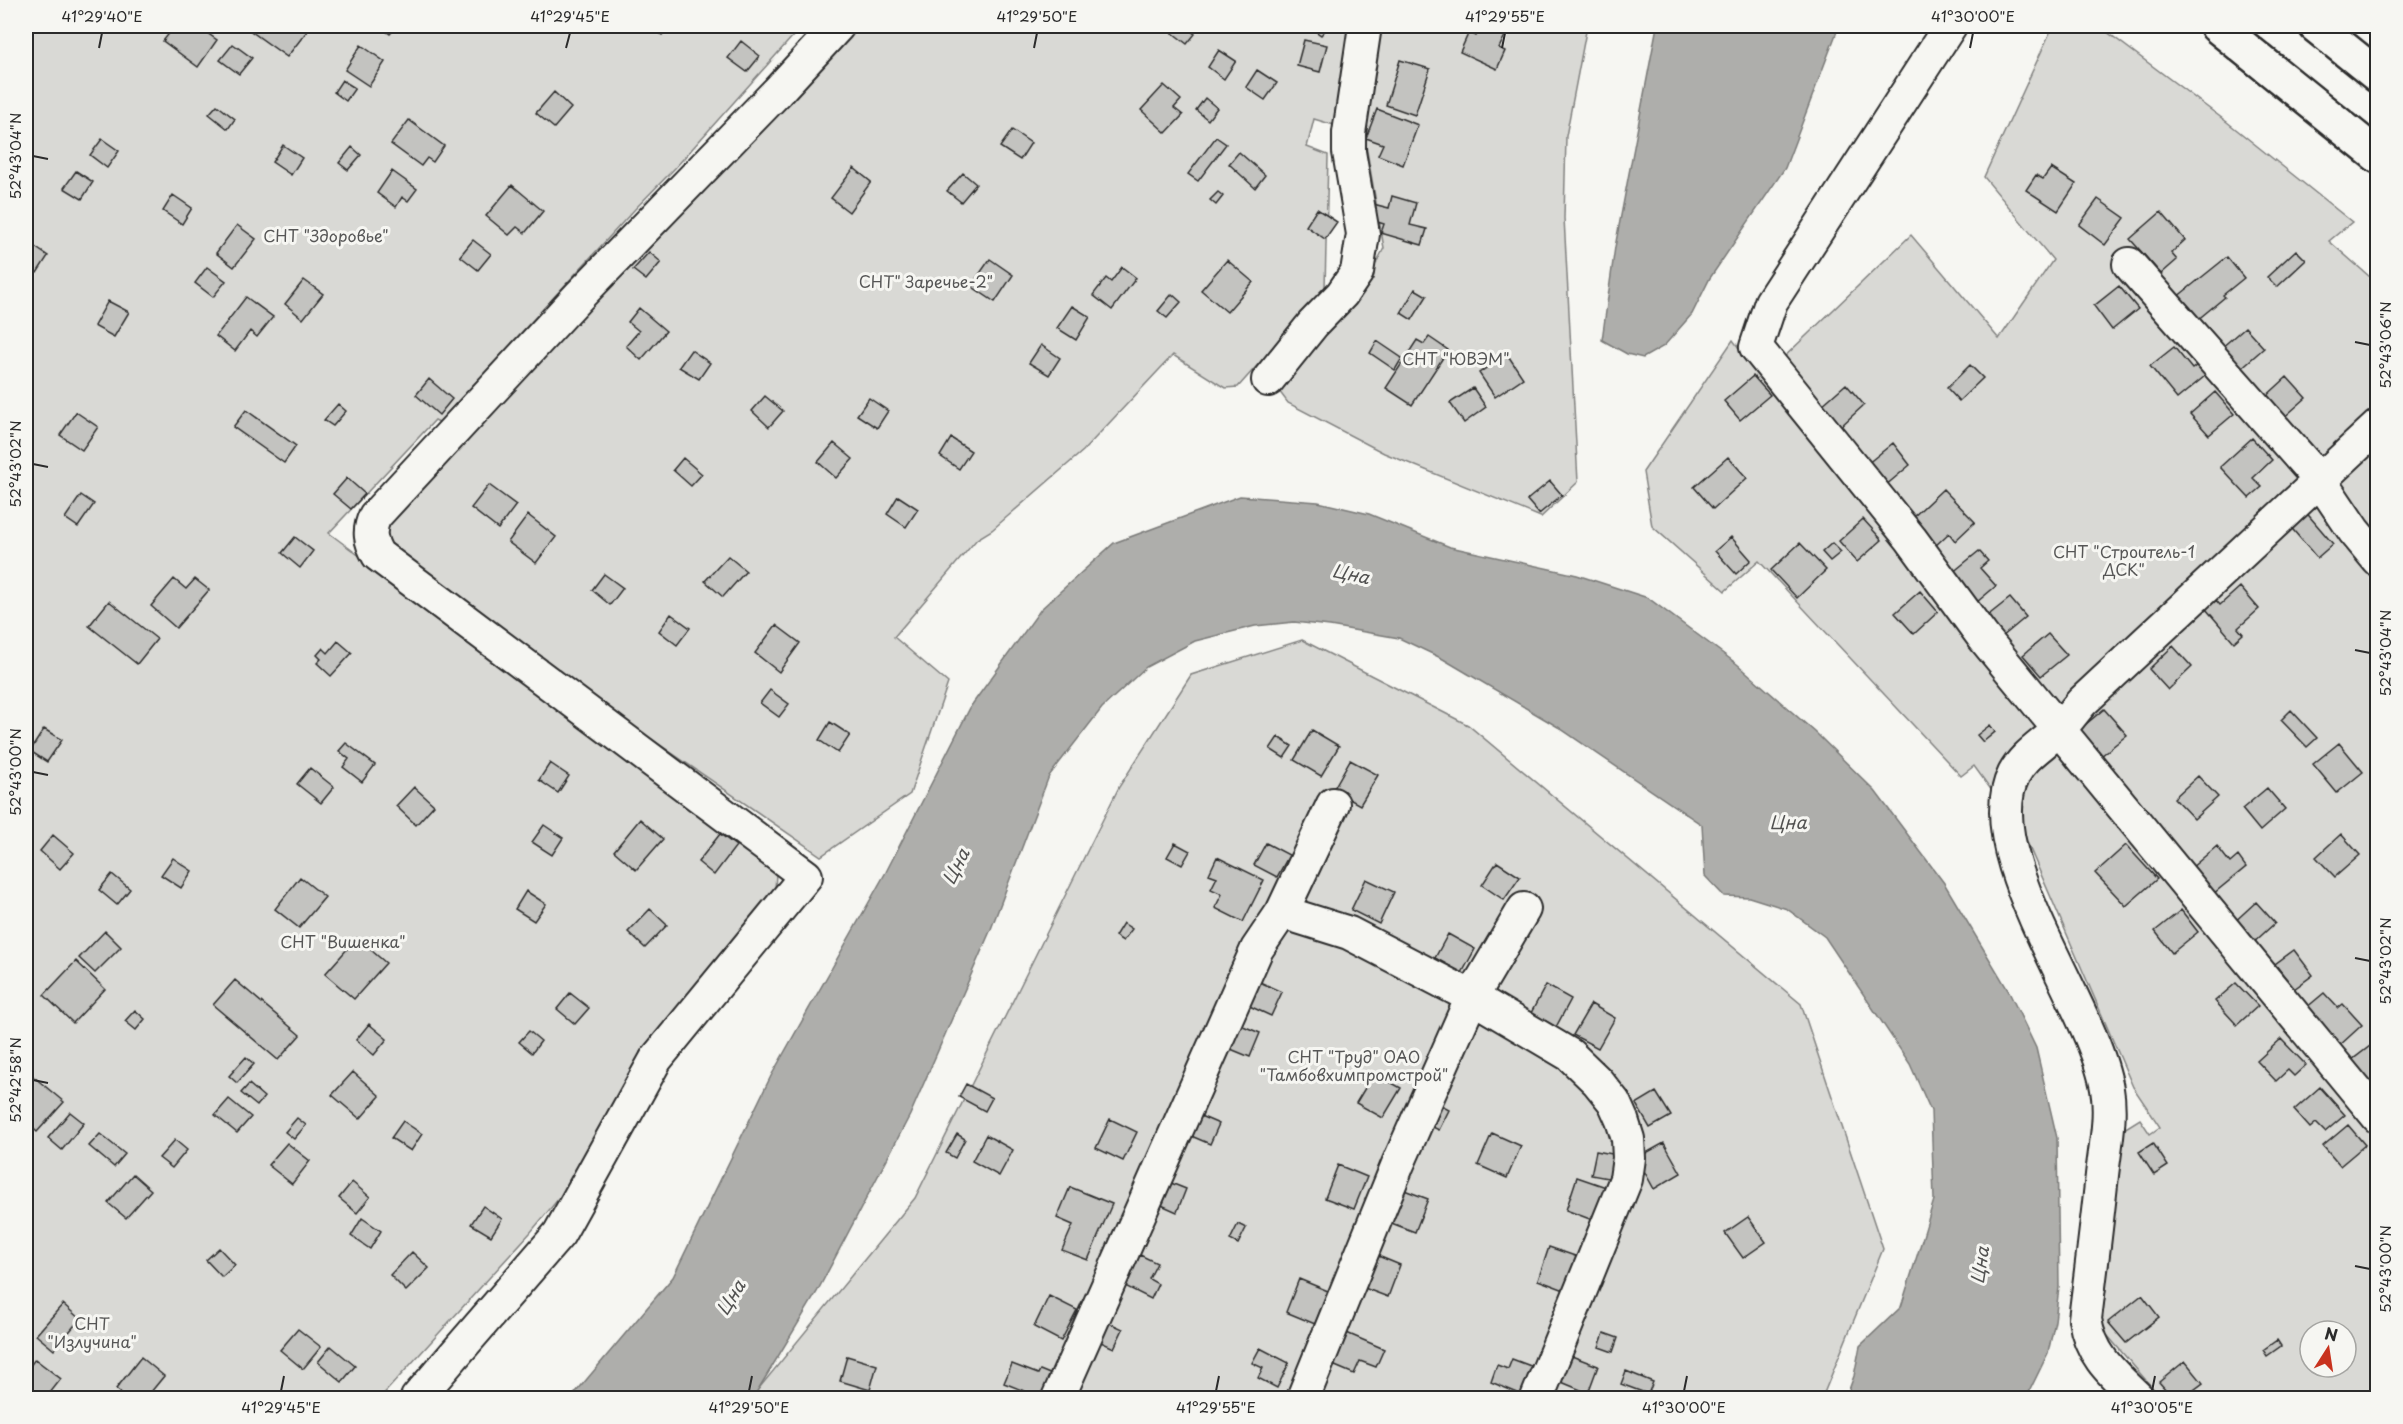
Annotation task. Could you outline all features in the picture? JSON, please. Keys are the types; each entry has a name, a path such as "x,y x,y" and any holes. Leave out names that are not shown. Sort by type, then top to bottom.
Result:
{"main road":[{"path":"2217,26 2378,156"},
{"path":"2316,26 2378,76"}],"street":[{"path":"417,1398 559,1234 656,1059 807,876 378,555 371,540 371,524 375,516 579,296 838,26"},
{"path":"1268,380 1313,324 1342,294 1357,272 1363,234 1349,152 1349,133 1365,26"},
{"path":"1950,26 1771,302 1756,347 1911,538 1983,637 2378,1117"},
{"path":"2129,264 2319,479 2354,531 2378,560"},
{"path":"2138,1398 2112,1373 2094,1350 2088,1337 2085,1319 2109,1105 2105,1077 2028,901 2010,844 2004,814 2008,787 2015,772 2029,754 2059,730 2082,702 2378,426"},
{"path":"1058,1398 1257,949 1282,912 1333,804"},
{"path":"1303,1398 1398,1164 1472,997 1524,909"},
{"path":"1282,912 1349,933 1472,997 1570,1055 1597,1081 1614,1102 1628,1139 1629,1158 1626,1179 1537,1398"}],"green space":[{"name":"СНТ \"Вишенка\"","path":"26,26 802,26 675,168 439,422 435,420 329,533 761,857 776,873 775,890 640,1052 652,1082 530,1233 380,1398 26,1398"},
{"name":"СНТ\" Заречье-2\"","path":"855,26 1587,26 1566,136 1564,218 1578,482 1541,517 1384,453 1288,403 1276,387 1357,300 1384,248 1364,134 1314,119 1307,147 1328,155 1325,289 1238,387 1225,388 1173,355 1083,451 992,530 977,539 894,637 948,683 910,794 821,856 389,558 385,524"},
{"name":"СНТ \"Строитель-1 ДСК\"","path":"2053,26 2099,26 2227,122 2352,222 2329,241 2378,284 2377,1398 2148,1398 2156,1392 2101,1328 2116,1134 2140,1119 2150,1134 2160,1127 2133,1087 2024,835 1974,766 1961,776 1759,561 1725,591 1652,526 1643,472 1733,340 1764,382 1779,362 1911,235 1999,339 2053,260 1984,177"},
{"name":"СНТ \"Труд\" ОАО \"Тамбовхимпромстрой\"","path":"1302,640 1468,725 1801,1004 1883,1249 1822,1398 751,1398 915,1198 1119,787 1191,675"}],"water":[{"path":"1657,26 1839,26 1785,168 1710,278 1692,314 1664,346 1643,358 1627,354 1602,340 1615,247"},
{"name":"Цна","path":"1240,496 1318,502 1369,514 1450,547 1577,575 1648,598 1737,664 1815,732 1875,791 1944,883 2008,990 2036,1048 2057,1138 2059,1287 2048,1353 2026,1398 1846,1398 1854,1376 1860,1346 1901,1307 1934,1200 1931,1111 1910,1064 1825,937 1787,909 1749,897 1724,896 1705,876 1702,825 1558,727 1443,659 1399,638 1294,622 1255,626 1195,641 1146,667 1102,708 1049,776 991,929 910,1115 817,1292 753,1398 571,1398 673,1277 771,1076 886,872 971,706 1041,609 1114,543"}],"building":[{"path":"175,26 197,26 217,40 198,67 163,41"},
{"path":"250,26 311,26 287,57 248,29"},
{"path":"379,26 397,26 390,34"},
{"path":"649,26 669,26 662,35"},
{"path":"1173,26 1184,26 1195,34 1187,44 1169,30"},
{"path":"1308,26 1329,26 1321,35"},
{"path":"1481,26 1510,26 1499,48 1505,51 1497,69 1460,52 1469,32 1476,36"},
{"path":"1304,40 1327,45 1320,72 1297,66"},
{"path":"741,41 760,56 747,72 728,58"},
{"path":"233,44 252,58 239,74 220,60"},
{"path":"361,45 385,62 369,86 345,70"},
{"path":"1219,50 1236,61 1224,79 1208,67"},
{"path":"1400,60 1430,69 1415,115 1386,105"},
{"path":"1257,70 1277,83 1265,100 1246,87"},
{"path":"342,80 355,88 346,101 334,92"},
{"path":"1164,85 1181,100 1174,108 1183,115 1166,133 1141,110"},
{"path":"554,92 571,108 554,128 536,113"},
{"path":"1205,98 1217,108 1208,120 1196,110"},
{"path":"217,105 235,119 228,129 209,114"},
{"path":"1377,109 1418,125 1403,165 1378,155 1383,144 1366,138"},
{"path":"409,120 444,146 433,162 427,158 421,166 391,144"},
{"path":"1012,130 1031,143 1020,160 1000,147"},
{"path":"1216,137 1226,144 1198,181 1188,174"},
{"path":"102,139 119,151 107,168 90,155"},
{"path":"283,145 302,158 291,175 272,162"},
{"path":"352,147 361,155 348,170 339,163"},
{"path":"1239,152 1265,175 1255,188 1229,164"},
{"path":"854,168 871,182 849,212 831,198"},
{"path":"2051,168 2076,184 2058,211 2026,190 2036,175 2043,179"},
{"path":"76,171 93,182 82,199 64,188"},
{"path":"392,171 417,189 408,201 402,197 396,207 377,193"},
{"path":"963,173 976,184 961,202 947,191"},
{"path":"512,185 543,211 525,233 517,227 509,235 486,216"},
{"path":"1218,192 1223,196 1216,205 1210,200"},
{"path":"173,195 192,208 182,224 163,211"},
{"path":"1392,196 1416,203 1410,225 1427,229 1422,245 1381,233 1384,224 1368,219 1373,204 1389,208"},
{"path":"2098,199 2125,218 2105,245 2079,225"},
{"path":"1317,209 1337,222 1325,239 1306,226"},
{"path":"2161,212 2185,240 2171,253 2177,260 2161,274 2130,239"},
{"path":"237,225 256,239 234,267 216,253"},
{"path":"473,240 491,254 478,270 460,256"},
{"path":"29,243 48,256 37,273 26,265 26,249"},
{"path":"2296,250 2306,260 2277,287 2267,277"},
{"path":"649,252 661,262 646,280 633,270"},
{"path":"2227,257 2244,278 2196,321 2177,297"},
{"path":"990,259 1013,275 995,302 971,286"},
{"path":"1227,260 1253,282 1227,312 1201,290"},
{"path":"207,267 226,281 213,297 195,283"},
{"path":"1122,267 1136,278 1112,310 1093,295 1106,278 1111,282"},
{"path":"304,280 323,294 303,319 285,304"},
{"path":"2119,286 2138,309 2112,330 2094,306"},
{"path":"1415,289 1427,296 1412,320 1401,313"},
{"path":"1172,294 1181,302 1167,318 1158,311"},
{"path":"246,297 273,317 257,337 250,331 235,351 216,336"},
{"path":"108,301 129,312 114,337 94,326"},
{"path":"1072,306 1090,317 1076,340 1057,328"},
{"path":"639,308 666,331 641,360 626,346 639,331 628,322"},
{"path":"2245,327 2264,348 2239,370 2220,349"},
{"path":"1429,337 1448,350 1412,405 1386,388 1417,340 1424,344"},
{"path":"1377,341 1402,358 1395,370 1370,353"},
{"path":"1041,345 1060,358 1049,375 1029,363"},
{"path":"2174,347 2192,369 2201,362 2210,372 2177,399 2150,366"},
{"path":"691,350 710,363 699,379 679,367"},
{"path":"1507,354 1523,378 1495,397 1479,373"},
{"path":"1970,365 1983,378 1959,401 1947,388"},
{"path":"1753,376 1770,395 1740,420 1724,401"},
{"path":"2287,377 2306,398 2281,420 2263,399"},
{"path":"429,379 452,399 439,415 416,395"},
{"path":"1846,384 1864,405 1840,427 1821,406"},
{"path":"1473,388 1486,407 1464,423 1450,403"},
{"path":"2215,392 2234,414 2209,435 2190,414"},
{"path":"765,396 783,411 769,427 752,411"},
{"path":"869,398 888,411 877,428 857,415"},
{"path":"338,404 346,411 333,426 324,420"},
{"path":"246,410 296,446 284,463 233,427"},
{"path":"76,412 98,427 82,450 60,435"},
{"path":"951,438 971,451 959,469 940,456"},
{"path":"2252,438 2272,460 2253,478 2262,487 2249,498 2220,467"},
{"path":"834,443 853,459 836,478 818,462"},
{"path":"1893,443 1910,465 1885,486 1867,464"},
{"path":"1728,457 1747,478 1713,509 1694,487"},
{"path":"683,458 702,474 691,486 673,470"},
{"path":"347,478 365,494 351,509 333,494"},
{"path":"1550,481 1562,495 1539,514 1527,500"},
{"path":"489,485 516,505 498,529 471,508"},
{"path":"1943,489 1975,522 1955,541 1949,533 1934,547 1909,521"},
{"path":"81,495 94,504 78,527 65,518"},
{"path":"898,496 918,509 906,527 887,514"},
{"path":"2304,510 2333,544 2317,558 2288,524"},
{"path":"528,515 556,537 536,563 508,542"},
{"path":"1863,519 1882,540 1857,562 1839,541"},
{"path":"295,537 313,551 300,568 282,553"},
{"path":"1731,537 1751,560 1736,574 1715,551"},
{"path":"1800,543 1826,570 1797,598 1771,570"},
{"path":"1832,543 1841,552 1830,561 1822,552"},
{"path":"1979,551 1988,561 1980,568 1996,586 1977,602 1952,573"},
{"path":"728,556 746,571 723,597 705,581"},
{"path":"604,574 623,588 610,605 592,590"},
{"path":"174,579 186,589 195,579 209,590 176,628 151,606"},
{"path":"2240,587 2259,609 2238,628 2243,634 2234,642 2206,609 2216,600 2220,605"},
{"path":"1920,591 1938,612 1914,634 1895,613"},
{"path":"2010,598 2026,617 2002,637 1986,617"},
{"path":"109,601 157,639 137,664 89,626"},
{"path":"671,614 690,628 677,645 659,631"},
{"path":"776,625 800,643 779,672 755,653"},
{"path":"2048,634 2067,655 2041,676 2023,655"},
{"path":"338,641 352,653 331,676 317,663 321,659 317,655 323,648 328,653"},
{"path":"2173,646 2192,667 2168,690 2149,669"},
{"path":"770,690 789,704 779,717 760,703"},
{"path":"2104,709 2127,735 2101,756 2079,730"},
{"path":"2291,710 2317,738 2307,747 2281,720"},
{"path":"830,722 850,735 838,753 819,740"},
{"path":"1990,725 1995,732 1983,742 1977,735"},
{"path":"44,729 62,740 47,762 30,751"},
{"path":"1312,730 1339,746 1321,776 1294,760"},
{"path":"1278,737 1292,746 1284,758 1270,749"},
{"path":"346,743 375,765 362,782 343,767 349,759 339,751"},
{"path":"2339,743 2363,772 2337,793 2313,764"},
{"path":"1350,760 1378,775 1360,805 1333,790"},
{"path":"550,763 569,776 558,793 539,780"},
{"path":"310,768 334,787 321,803 297,784"},
{"path":"2198,776 2218,797 2194,819 2174,798"},
{"path":"414,787 434,805 416,825 396,806"},
{"path":"2267,788 2285,809 2260,831 2242,809"},
{"path":"640,819 663,839 636,870 614,851"},
{"path":"544,825 563,838 552,855 532,842"},
{"path":"720,834 736,846 714,875 698,862"},
{"path":"2341,834 2360,855 2335,877 2316,857"},
{"path":"53,835 74,853 60,869 40,851"},
{"path":"1175,843 1190,851 1182,865 1167,857"},
{"path":"1266,843 1289,855 1277,877 1254,865"},
{"path":"2126,845 2157,879 2126,906 2095,873"},
{"path":"2217,846 2230,863 2238,856 2246,867 2213,894 2191,868"},
{"path":"1217,857 1264,880 1243,922 1215,908 1222,894 1211,889 1217,877 1209,874"},
{"path":"173,858 192,871 181,888 161,875"},
{"path":"1497,862 1520,877 1504,900 1482,885"},
{"path":"112,874 130,889 117,905 99,890"},
{"path":"300,877 325,897 299,928 275,909"},
{"path":"1366,879 1394,892 1379,924 1351,910"},
{"path":"526,891 546,904 534,921 515,909"},
{"path":"2256,902 2275,923 2251,945 2232,924"},
{"path":"650,909 667,925 645,948 628,932"},
{"path":"2181,910 2198,932 2172,953 2155,931"},
{"path":"1123,923 1132,929 1123,941 1115,936"},
{"path":"105,931 121,947 95,973 79,958"},
{"path":"1448,934 1475,949 1462,973 1435,958"},
{"path":"357,938 386,963 354,999 325,974"},
{"path":"2294,950 2313,975 2294,989 2275,964"},
{"path":"76,961 105,989 73,1023 44,995"},
{"path":"1253,979 1282,992 1271,1016 1243,1003"},
{"path":"235,980 300,1035 278,1060 213,1005"},
{"path":"2236,983 2258,1006 2237,1025 2215,1001"},
{"path":"1546,985 1571,999 1556,1027 1531,1013"},
{"path":"570,993 589,1008 575,1024 557,1009"},
{"path":"2324,993 2338,1008 2343,1004 2362,1025 2339,1046 2306,1008"},
{"path":"1591,1004 1615,1018 1598,1048 1573,1035"},
{"path":"135,1010 145,1019 136,1030 125,1021"},
{"path":"1231,1021 1260,1033 1250,1057 1221,1045"},
{"path":"369,1024 387,1039 374,1055 356,1040"},
{"path":"529,1031 541,1041 532,1053 519,1042"},
{"path":"2281,1039 2306,1065 2294,1076 2288,1070 2276,1081 2257,1061"},
{"path":"2374,1043 2378,1047 2378,1080 2367,1088 2348,1063"},
{"path":"246,1057 254,1064 237,1083 229,1076"},
{"path":"28,1072 64,1102 37,1132 26,1122 26,1074"},
{"path":"353,1072 380,1096 360,1119 332,1095"},
{"path":"1374,1073 1401,1088 1383,1118 1356,1103"},
{"path":"249,1084 264,1097 257,1106 241,1093"},
{"path":"966,1084 992,1098 985,1111 959,1097"},
{"path":"2320,1087 2345,1115 2325,1132 2316,1123 2310,1128 2294,1110"},
{"path":"1656,1092 1671,1116 1650,1128 1636,1104"},
{"path":"229,1099 251,1117 237,1133 215,1115"},
{"path":"1436,1103 1449,1110 1439,1130 1426,1124"},
{"path":"70,1112 84,1123 62,1150 48,1138"},
{"path":"1198,1115 1219,1124 1210,1144 1189,1135"},
{"path":"297,1118 306,1125 294,1139 285,1132"},
{"path":"1110,1119 1137,1132 1123,1161 1096,1148"},
{"path":"403,1121 422,1134 411,1151 391,1138"},
{"path":"2348,1125 2365,1145 2340,1166 2323,1146"},
{"path":"1492,1133 1521,1146 1507,1178 1478,1165"},
{"path":"100,1134 125,1154 114,1167 89,1146"},
{"path":"957,1134 965,1139 955,1158 946,1153"},
{"path":"986,1135 1013,1150 999,1176 972,1161"},
{"path":"175,1140 187,1150 172,1168 159,1158"},
{"path":"287,1143 310,1161 292,1184 268,1165"},
{"path":"1664,1143 1681,1173 1654,1189 1637,1158"},
{"path":"2153,1143 2168,1166 2154,1175 2139,1152"},
{"path":"1596,1151 1618,1155 1613,1179 1591,1175"},
{"path":"1338,1165 1367,1177 1354,1209 1325,1198"},
{"path":"133,1174 151,1190 126,1218 108,1203"},
{"path":"1577,1177 1606,1187 1595,1221 1566,1210"},
{"path":"1166,1181 1186,1189 1177,1212 1157,1203"},
{"path":"352,1182 370,1197 357,1213 339,1198"},
{"path":"1070,1187 1112,1204 1088,1260 1062,1250 1073,1225 1057,1218"},
{"path":"1399,1188 1428,1199 1415,1232 1386,1221"},
{"path":"483,1206 502,1219 491,1236 471,1224"},
{"path":"1748,1217 1766,1242 1743,1258 1725,1233"},
{"path":"362,1218 381,1231 370,1249 351,1236"},
{"path":"1238,1224 1246,1228 1238,1244 1230,1240"},
{"path":"1549,1247 1578,1257 1567,1291 1538,1280"},
{"path":"219,1248 235,1265 222,1277 206,1260"},
{"path":"412,1252 429,1268 406,1291 390,1275"},
{"path":"1371,1253 1400,1265 1388,1297 1359,1286"},
{"path":"1140,1255 1157,1263 1149,1279 1158,1284 1151,1299 1125,1286"},
{"path":"1299,1279 1328,1291 1315,1324 1286,1312"},
{"path":"2142,1295 2159,1317 2126,1343 2108,1322"},
{"path":"1049,1296 1077,1310 1061,1341 1034,1327"},
{"path":"63,1304 80,1319 54,1350 36,1335"},
{"path":"1103,1320 1123,1329 1114,1348 1094,1339"},
{"path":"298,1329 321,1347 303,1369 280,1350"},
{"path":"1342,1331 1384,1349 1376,1367 1360,1361 1354,1374 1328,1363"},
{"path":"1604,1333 1618,1338 1613,1352 1599,1347"},
{"path":"2277,1340 2281,1346 2267,1356 2263,1350"},
{"path":"331,1346 355,1366 342,1382 318,1362"},
{"path":"1260,1348 1289,1363 1277,1388 1258,1378 1263,1368 1252,1363"},
{"path":"1569,1355 1598,1366 1588,1393 1559,1381"},
{"path":"847,1356 877,1365 870,1390 840,1381"},
{"path":"141,1357 164,1376 146,1398 127,1398 116,1389"},
{"path":"35,1359 61,1379 46,1398 26,1398 26,1371"},
{"path":"1512,1359 1536,1368 1525,1396 1491,1382 1497,1365 1508,1369"},
{"path":"2185,1361 2203,1383 2183,1398 2173,1398 2159,1382"},
{"path":"1012,1364 1038,1374 1040,1370 1057,1377 1048,1398 1042,1398 1004,1383"},
{"path":"1626,1371 1653,1382 1648,1394 1621,1384"}],"park label":[{"name":"СНТ \"Здоровье\"","path":"326,235"},
{"name":"СНТ \"ЮВЭМ\"","path":"1456,358"},
{"name":"СНТ \"Излучина\"","path":"92,1332"}]}
